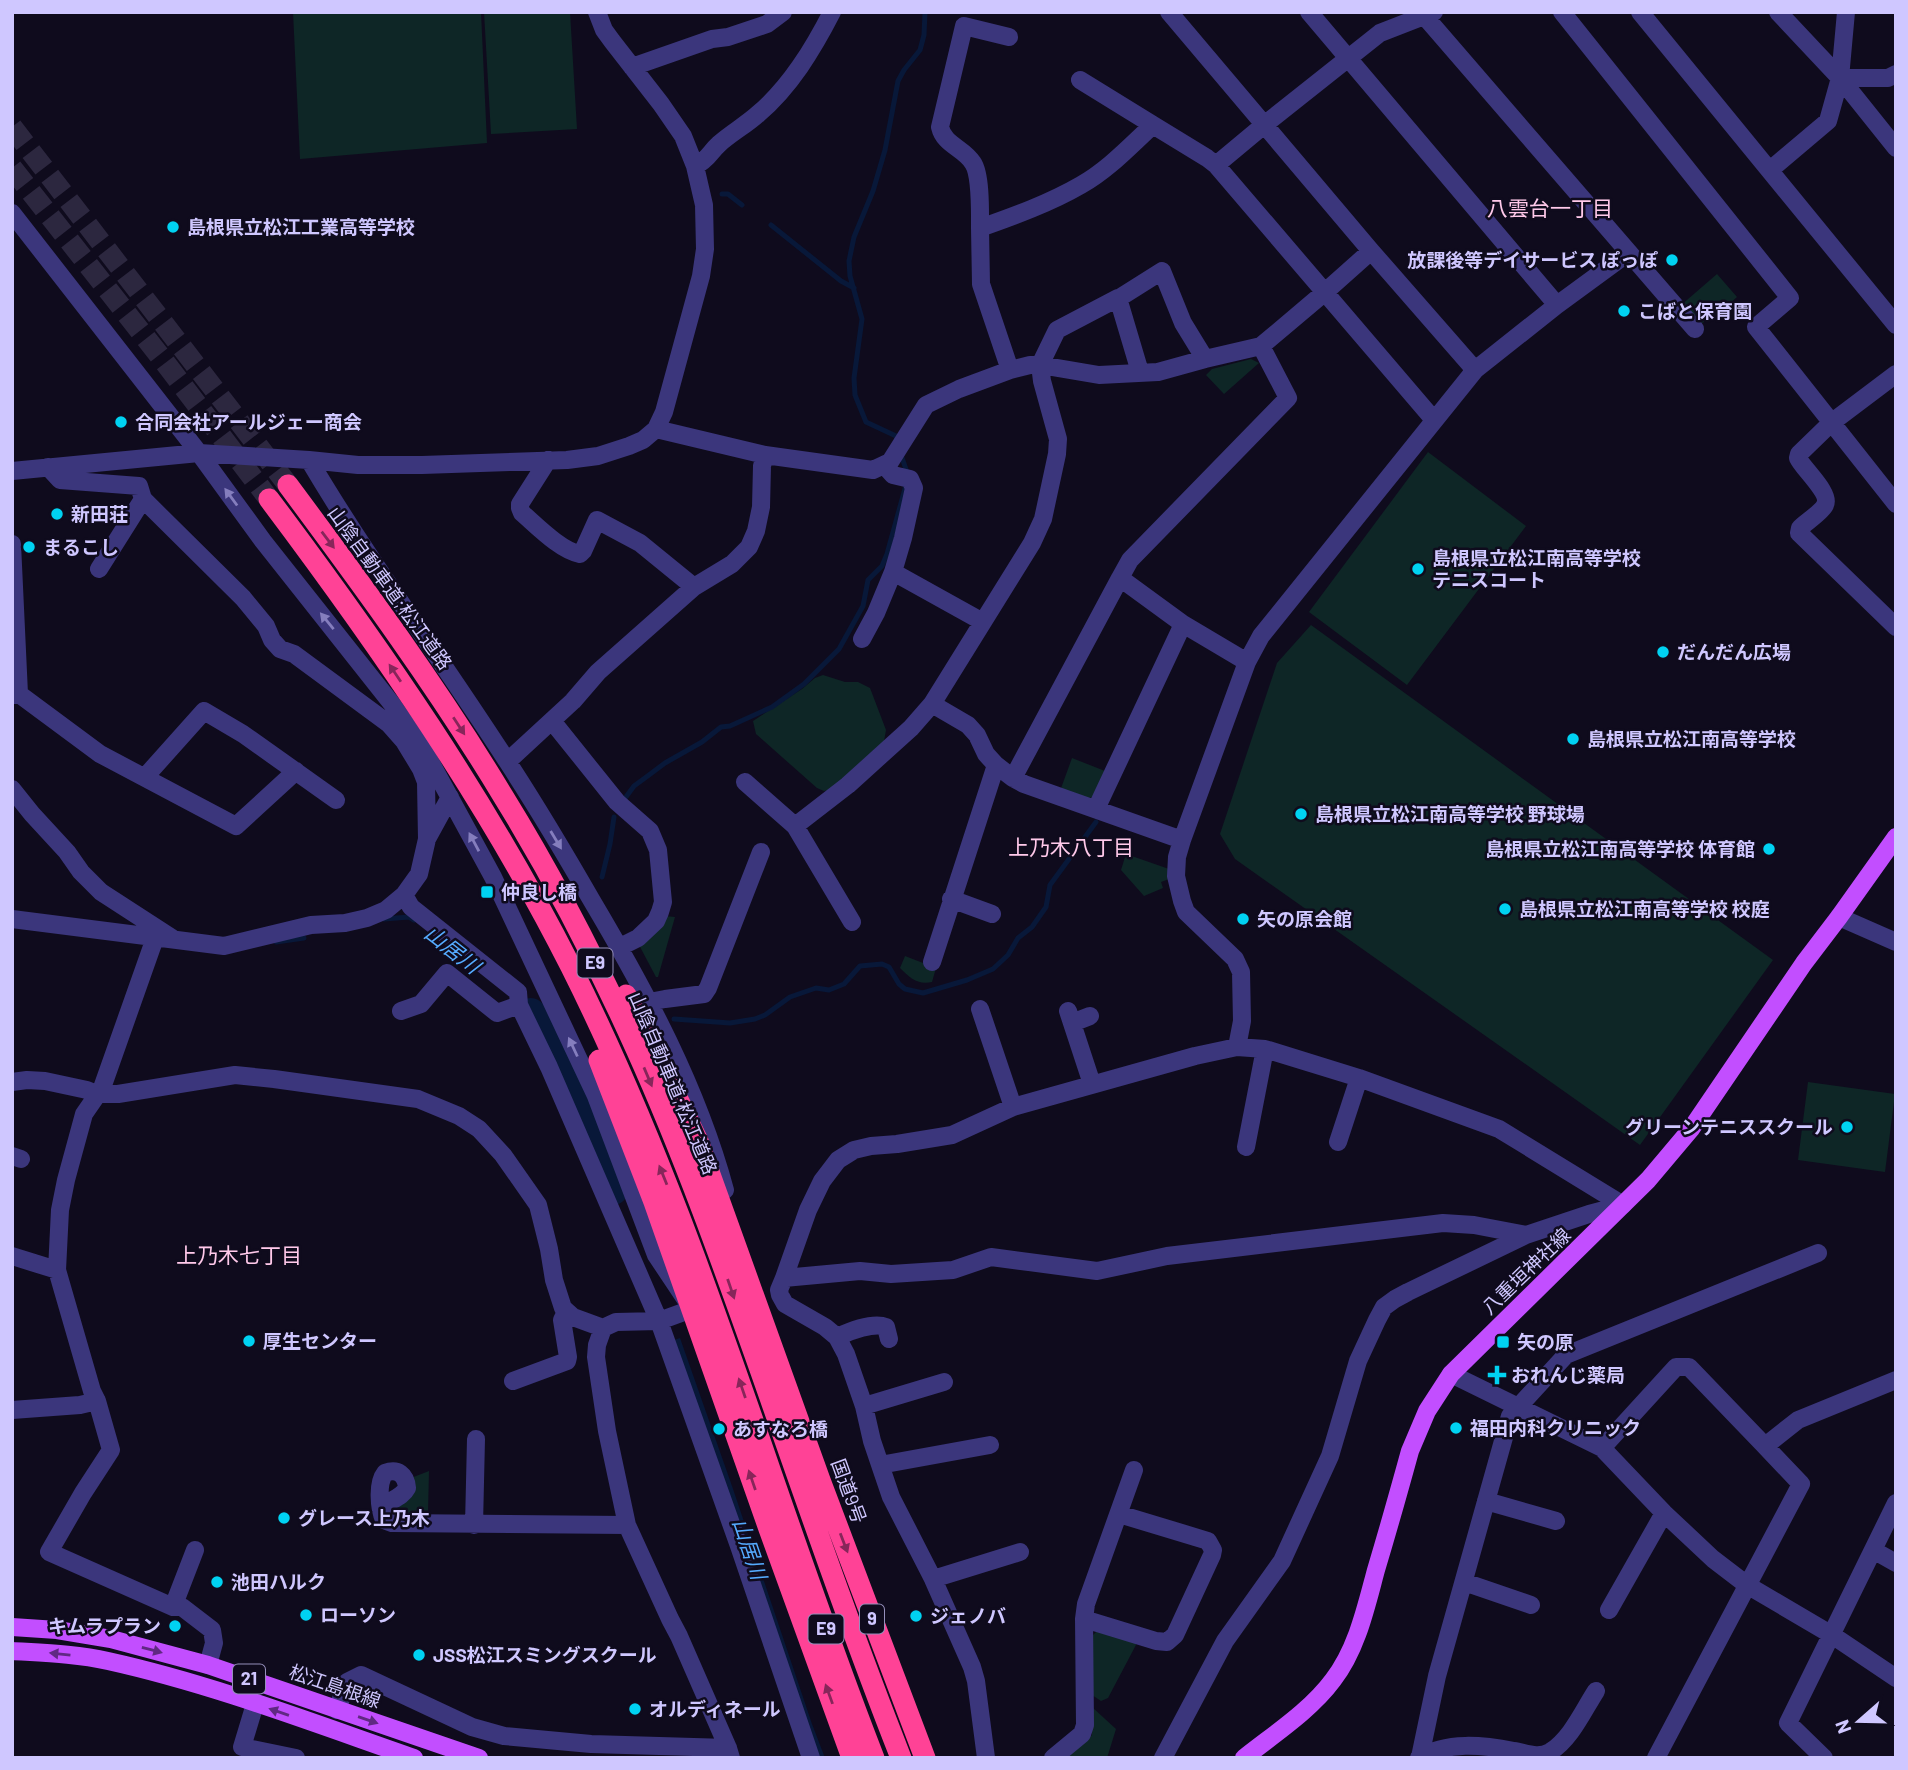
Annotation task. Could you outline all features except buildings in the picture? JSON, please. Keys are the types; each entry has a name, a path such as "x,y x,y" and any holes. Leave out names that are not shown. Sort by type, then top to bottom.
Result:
{"highway":[{"name":"山陰自動車道;松江道路","path":"288,485 450,712 503,795 593,958 636,1049 711,1232 901,1758"},
{"name":"E9","path":"269,499 386,659 434,731 529,888 572,970 653,1149 691,1243 874,1758"},
{"name":"国道9号","path":"503,795 566,889 620,984 698,1141 925,1758"},
{"path":"482,808 589,1035 654,1202 851,1755"}],"main road":[{"name":"八重垣神社線","path":"1244,1758 1305,1710 1334,1680 1351,1648 1363,1616 1418,1430 1451,1374 1623,1205 1691,1129 1804,963 1896,837"},
{"name":"松江島根線","path":"12,1627 57,1630 111,1639 208,1665 479,1758"},
{"name":"21","path":"12,1651 58,1653 106,1660 202,1686 414,1758"}],"street":[{"path":"12,471 199,453 358,465 548,460 585,458 613,452 643,440 656,429 664,412 701,276 705,249 705,205 695,166 683,136 604,30 597,12"},
{"path":"632,67 712,38 771,32 783,12"},
{"path":"695,166 705,161 719,144 760,113 780,91 805,59 832,12"},
{"path":"1169,12 1475,370"},
{"path":"1309,12 1557,305"},
{"path":"1562,12 1790,298 1756,327 1896,504"},
{"path":"1640,12 1896,326"},
{"path":"1778,12 1840,78 1896,148"},
{"path":"1770,170 1828,121 1840,78 1846,12"},
{"path":"1216,165 1381,33 1426,14 1695,329"},
{"path":"1009,37 966,19 940,127 943,136 969,157 976,170 981,229 981,284 1010,370"},
{"path":"1840,78 1888,78 1896,74"},
{"path":"1080,79 1216,165 1434,420"},
{"path":"981,229 1083,185 1153,125"},
{"path":"12,213 199,453 263,541 392,704 425,752 493,877 596,1096 656,1255 692,1309 659,1321 616,1322 603,1328 566,1312 554,1280 538,1205 503,1155 478,1129 459,1116 418,1100 235,1076 118,1094 97,1094 45,1081 12,1082"},
{"path":"879,468 890,462 929,403 1010,370 1040,365 1099,375 1158,372 1261,346 1371,251"},
{"path":"1237,1047 1242,1021 1241,972 1235,959 1186,912 1176,876 1177,857 1182,840 1247,662 1261,636 1475,370 1628,253"},
{"path":"795,826 848,785 911,728 932,704 1032,543 1043,519 1058,439 1040,365 1057,330 1116,300 1162,271 1183,323 1205,359"},
{"path":"1116,300 1118,298 1140,372"},
{"path":"1013,778 1130,560 1288,398 1261,346"},
{"path":"1896,374 1831,424 1798,457 1824,492 1826,500 1824,507 1800,528 1800,533 1896,627"},
{"path":"656,429 765,456 879,468 905,478 914,488 903,538 893,572 862,639"},
{"path":"508,761 573,701 598,672 694,587 732,564 749,547 756,531 761,507 762,466 765,456"},
{"path":"309,460 400,602 508,761 620,947 696,1101 715,1153 734,1238"},
{"path":"548,460 520,504 522,513 575,554 583,551 597,520 640,543 694,587"},
{"path":"12,919 224,946 311,925 345,923 368,918 386,910 404,895 419,874 426,839 426,782 404,741 389,724 294,654 280,649 272,640 266,626 243,598 143,499 139,486 60,480 48,467"},
{"path":"99,569 143,499"},
{"path":"12,544 15,695 100,754 236,826 296,771"},
{"path":"893,572 983,622"},
{"path":"1120,578 1183,624 1247,662"},
{"path":"1096,809 1183,624"},
{"path":"932,704 968,725 996,765 1024,784 1182,840"},
{"path":"145,777 204,711 243,734 336,800"},
{"path":"552,721 617,802 650,831 659,850 663,902 660,912 656,921 638,938 620,947"},
{"path":"932,962 996,765"},
{"path":"745,782 795,826 852,922"},
{"path":"12,789 101,892 175,940"},
{"path":"426,839 450,797"},
{"path":"649,1002 704,994 761,852"},
{"path":"404,895 411,907 518,998 659,1321 811,1758"},
{"path":"951,899 992,914"},
{"path":"1839,917 1896,942"},
{"path":"155,938 102,1088 82,1121 65,1180 60,1210 57,1270 111,1450 83,1493 48,1556 173,1607 182,1607 212,1630 214,1643 208,1665"},
{"path":"401,1011 421,1004 447,973 496,1013 518,998 550,999"},
{"path":"980,1009 1013,1107"},
{"path":"1090,1016 1070,1017 1092,1084"},
{"path":"986,1758 972,1667 933,1579 891,1497 846,1354 837,1337 785,1304 782,1286 816,1192 838,1160 854,1150 871,1146 952,1135 1013,1107 1195,1056 1237,1047 1265,1049 1499,1129 1623,1205"},
{"path":"1246,1147 1265,1049"},
{"path":"1338,1142 1359,1079"},
{"path":"1163,1758 1225,1641 1282,1561 1330,1456 1358,1361 1384,1307 1395,1298 1526,1235 1623,1205"},
{"path":"758,1303 782,1286 860,1271 891,1274 953,1270 991,1258 1097,1272 1167,1256 1443,1223 1526,1235"},
{"path":"1419,1757 1437,1676 1510,1416 1566,1355 1818,1253"},
{"path":"12,1256 57,1270"},
{"path":"513,1381 567,1361 562,1320 566,1312"},
{"path":"837,1337 880,1325 886,1327 889,1339"},
{"path":"337,1710 347,1682 361,1675 471,1727 504,1736 729,1753 679,1636 627,1525 607,1431 596,1357 603,1328"},
{"path":"1602,1448 1676,1367 1689,1367 1801,1484 1656,1758"},
{"path":"1451,1374 1602,1448 1664,1513 1713,1559 1748,1585 1832,1635 1896,1678"},
{"path":"1765,1446 1798,1420 1896,1380"},
{"path":"864,1406 943,1382"},
{"path":"12,1410 80,1405 97,1401"},
{"path":"474,1525 476,1439"},
{"path":"880,1465 990,1445"},
{"path":"1053,1758 1082,1734 1085,1725 1086,1604 1134,1470"},
{"path":"1486,1501 1556,1521"},
{"path":"1824,1758 1788,1723 1896,1503"},
{"path":"382,1508 384,1520 392,1523 627,1525"},
{"path":"1609,1610 1664,1513"},
{"path":"1084,1619 1167,1642 1175,1635 1212,1555 1213,1550 1208,1541 1119,1514"},
{"path":"173,1607 195,1550"},
{"path":"1873,1550 1896,1563"},
{"path":"933,1579 1020,1552"},
{"path":"1464,1582 1531,1605"},
{"path":"1419,1757 1448,1746 1480,1746 1540,1757 1552,1751 1571,1731 1596,1691"},
{"path":"255,1704 239,1752 296,1758"}],"green space":[{"path":"293,12 481,12 487,143 300,159"},
{"path":"484,12 570,12 577,129 491,134"},
{"path":"1717,274 1737,297 1718,314 1697,326 1680,306"},
{"path":"1251,359 1259,363 1224,394 1206,375 1212,369"},
{"name":"島根県立松江南高等学校 テニスコート","path":"1428,452 1526,526 1407,685 1309,612"},
{"name":"島根県立松江南高等学校 校庭","path":"1311,625 1773,960 1640,1145 1235,859 1220,834 1277,663"},
{"path":"823,675 845,682 858,682 870,688 886,730 884,741 835,789 824,791 817,788 756,734 753,721"},
{"path":"1072,758 1105,771 1095,796 1084,800 1060,791"},
{"path":"1126,854 1169,869 1169,879 1161,882 1163,888 1144,896 1121,870"},
{"path":"665,916 675,917 656,977 639,945"},
{"path":"905,956 936,968 932,982 918,982 904,972 900,968"},
{"name":"グリーンテニススクール","path":"1808,1082 1895,1094 1885,1172 1798,1160"},
{"path":"429,1471 428,1513 392,1513 411,1478"},
{"path":"1097,1631 1137,1643 1108,1698 1101,1701 1092,1695 1092,1636"},
{"path":"1092,1707 1116,1729 1107,1758 1064,1758 1092,1735"}],"water":[{"path":"680,1338 825,1758 814,1758 671,1341"}],"waterway":[{"path":"898,442 896,436 866,422 855,395 854,378 862,319 850,276 849,261 854,237 873,191 885,150 898,81 920,50 925,12"},
{"path":"722,194 728,194 742,205"},
{"path":"771,225 841,281 854,288"},
{"path":"901,455 908,475"},
{"path":"623,801 634,786 721,727 730,726 772,707 804,684 839,649 863,606 868,580 882,566 887,554 906,485"},
{"path":"602,877 614,817"},
{"path":"674,1019 730,1023 755,1019 790,997 816,988 829,990 844,984 860,966 882,964 889,967 905,989 923,993 993,969 1008,955 1018,938 1032,927 1046,907 1050,885 1096,822"},
{"name":"山居川","path":"384,919 409,917 414,920"},
{"name":"山居川","path":"276,942 304,938"},
{"name":"山居川","path":"531,1013 544,1034 613,1190"}],"tunnel":[{"path":"12,127 288,485"},
{"path":"12,168 269,499"}],"place":[{"name":"島根県立松江工業高等学校","path":"173,227"},
{"name":"放課後等デイサービス ぽっぽ","path":"1672,260"},
{"name":"こばと保育園","path":"1624,311"},
{"name":"合同会社アールジェー商会","path":"121,422"},
{"name":"新田荘","path":"57,514"},
{"name":"まるこし","path":"29,547"},
{"name":"島根県立松江南高等学校 テニスコート","path":"1418,569"},
{"name":"だんだん広場","path":"1663,652"},
{"name":"島根県立松江南高等学校","path":"1573,739"},
{"name":"島根県立松江南高等学校 野球場","path":"1301,814"},
{"name":"島根県立松江南高等学校 体育館","path":"1769,849"},
{"name":"仲良し橋","path":"487,892"},
{"name":"島根県立松江南高等学校 校庭","path":"1505,909"},
{"name":"矢の原会館","path":"1243,919"},
{"name":"グリーンテニススクール","path":"1847,1127"},
{"name":"厚生センター","path":"249,1341"},
{"name":"矢の原","path":"1503,1342"},
{"name":"おれんじ薬局","path":"1497,1375"},
{"name":"福田内科クリニック","path":"1456,1428"},
{"name":"あすなろ橋","path":"719,1429"},
{"name":"グレース上乃木","path":"284,1518"},
{"name":"池田ハルク","path":"217,1582"},
{"name":"ローソン","path":"306,1615"},
{"name":"ジェノバ","path":"916,1616"},
{"name":"キムラプラン","path":"175,1626"},
{"name":"JSS松江スミングスクール","path":"419,1655"},
{"name":"オルディネール","path":"635,1709"}],"district":[{"name":"八雲台一丁目","path":"1550,209"},
{"name":"上乃木八丁目","path":"1071,848"},
{"name":"上乃木七丁目","path":"239,1256"}]}
